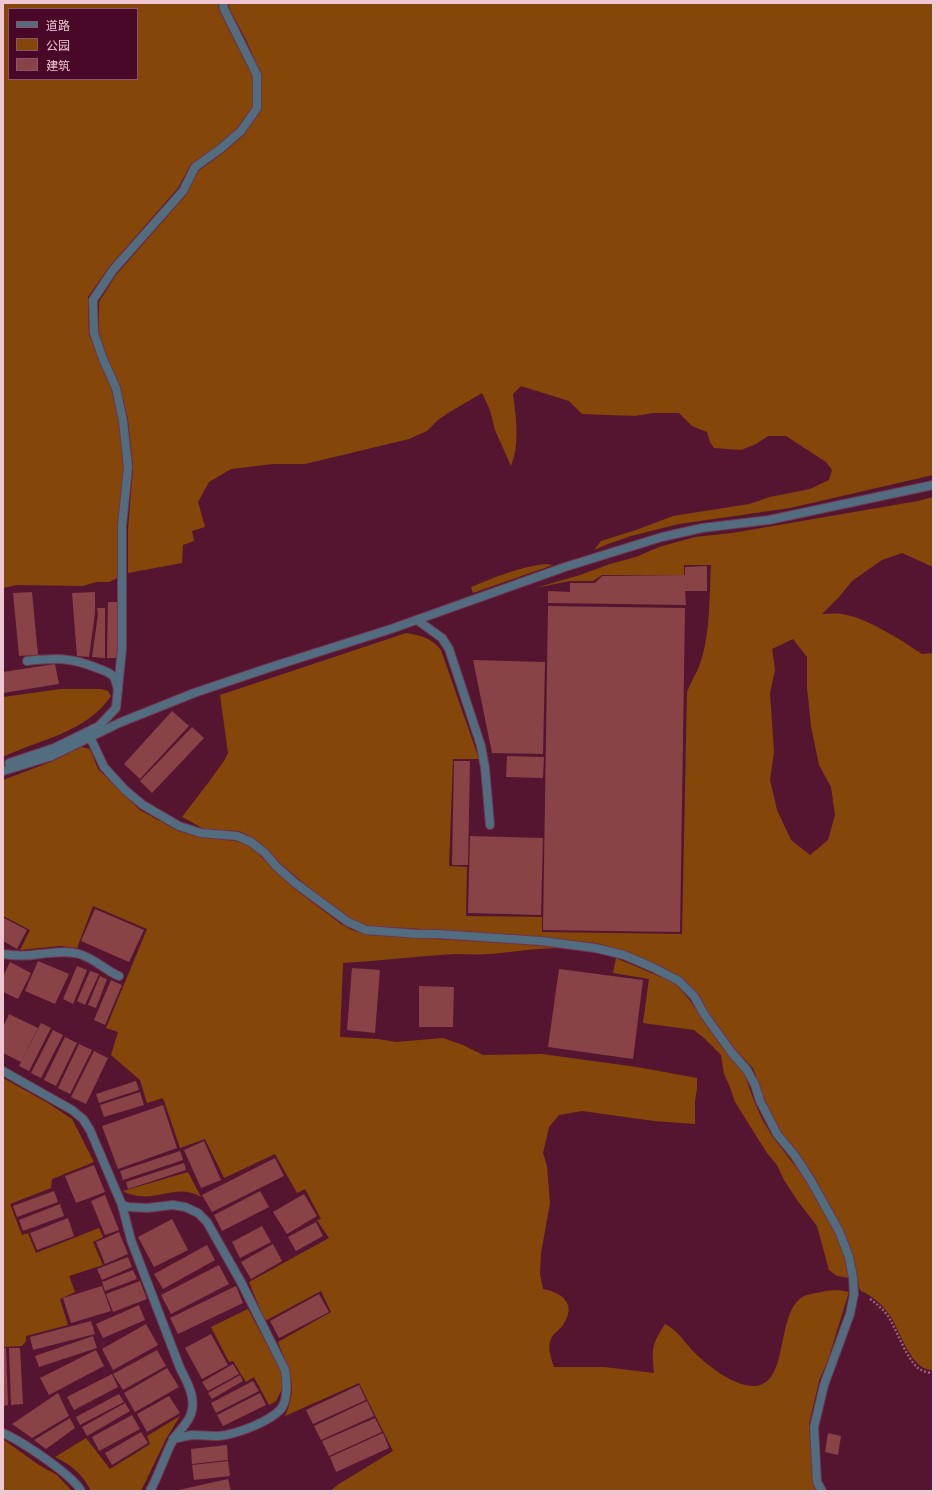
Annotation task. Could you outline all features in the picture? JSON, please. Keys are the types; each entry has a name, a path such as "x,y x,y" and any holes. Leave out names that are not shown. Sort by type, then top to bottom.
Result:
{"street":[{"path":"3,766 54,748 99,726 116,708 119,691 122,649 122,526 128,467 123,421 116,388 103,359 94,333 93,300 113,270 183,191 195,167 220,149 241,130 258,108 258,75 224,9 223,3"},
{"path":"3,771 52,756 140,714 194,693 417,620 565,568 662,537 702,528 769,520 933,485"},
{"path":"417,620 442,638 449,649 481,746 486,774 490,824"},
{"path":"27,661 55,658 75,660 95,667 113,676 119,691"},
{"path":"90,737 104,767 125,790 143,805 163,818 186,828 201,833 237,836 251,842 265,853 276,866 295,883 348,922 366,930 529,940 595,948 624,955 679,981 694,996 704,1014 732,1053 747,1070 755,1085 760,1101 777,1134 795,1156 840,1231 849,1257 854,1294 850,1314 824,1385 814,1427 818,1482 822,1491"},
{"path":"3,954 28,955 70,952 88,957 119,976"},
{"path":"3,1071 72,1110 83,1119 90,1130 122,1205 131,1240 180,1368 189,1386 193,1398 192,1412 187,1422 173,1439 150,1491"},
{"path":"122,1205 147,1208 173,1205 185,1207 198,1213 207,1222 242,1282 285,1370 288,1381 282,1408 272,1416 254,1426 221,1436 190,1435 173,1439"},
{"path":"3,1433 63,1471 81,1491"}],"path":[{"path":"854,1294 862,1294 881,1307 889,1318 910,1358 918,1368 928,1373 933,1373"}],"green space":[{"path":"3,3 218,3 219,10 252,75 253,106 237,128 218,147 191,164 178,188 109,267 88,297 89,335 111,387 119,423 124,465 118,527 119,577 109,582 96,582 83,586 17,585 3,588"},
{"path":"228,3 933,3 933,475 790,508 679,524 631,536 594,550 601,541 673,516 749,504 770,497 810,489 829,480 832,470 826,462 786,436 768,436 756,444 741,450 714,448 710,442 707,432 692,426 679,413 653,413 635,416 582,414 569,401 521,386 513,394 516,421 516,449 511,466 495,430 490,410 482,393 448,413 427,431 409,439 305,464 273,464 231,469 209,482 198,502 205,527 192,531 194,541 183,545 182,563 128,573 128,530 133,467 128,420 120,386 108,359 99,333 99,302 116,275 186,195 197,172 244,135 262,109 261,74"},
{"path":"933,497 933,567 902,553 882,560 852,581 822,614 841,614 851,616 872,624 922,654 933,653 933,1370 926,1369 919,1365 908,1350 895,1323 882,1305 861,1291 859,1288 853,1256 844,1232 814,1176 799,1154 780,1134 765,1102 753,1068 736,1051 708,1012 699,995 684,979 628,952 596,943 542,937 369,926 352,920 315,893 255,839 239,831 204,829 182,817 224,761 228,753 220,695 406,633 417,635 433,642 441,650 479,759 453,759 449,866 467,867 466,916 542,917 542,932 682,934 687,692 698,669 705,644 709,618 711,565 684,565 684,575 602,575 593,581 570,581 535,588 636,557 659,547 695,537 732,533 918,501","holes":["793,639 807,657 807,688 811,726 819,765 831,787 835,815 828,840 810,855 791,840 777,810 770,780 774,752 770,693 775,670 772,649"]},
{"path":"545,564 553,565 473,593 471,587 517,570"},
{"path":"61,689 101,689 108,691 111,696 101,709 76,727 3,757 3,697"},
{"path":"81,747 90,749 98,769 140,810 178,831 200,837 235,841 249,845 291,886 341,924 352,930 368,935 520,944 561,948 485,954 455,954 343,963 340,1037 378,1039 396,1042 443,1038 463,1045 483,1055 542,1054 637,1067 697,1078 695,1124 654,1121 582,1111 559,1115 549,1127 543,1153 547,1166 550,1203 541,1253 540,1274 543,1289 557,1293 562,1297 568,1305 569,1311 563,1325 553,1335 550,1342 549,1349 554,1367 604,1367 654,1373 654,1347 657,1337 665,1324 676,1332 691,1349 712,1368 739,1383 748,1386 756,1386 766,1382 773,1373 778,1361 788,1319 793,1307 801,1298 808,1295 829,1291 840,1290 849,1292 828,1360 819,1381 809,1424 813,1483 817,1491 330,1491 393,1451 359,1383 285,1416 289,1405 292,1387 289,1370 278,1342 331,1312 321,1291 265,1321 249,1282 329,1238 317,1220 321,1219 305,1189 297,1193 275,1154 224,1178 205,1139 180,1148 163,1098 147,1103 140,1080 111,1055 118,1032 106,1028 147,929 93,906 77,948 60,946 20,950 30,930 3,916 3,780 53,761"},
{"path":"616,958 675,983 688,998 727,1054 743,1070 762,1119 772,1136 806,1180 835,1232 844,1256 849,1278 837,1276 829,1270 817,1226 797,1200 784,1180 777,1165 767,1153 735,1102 724,1074 721,1055 694,1030 643,1023 649,979 613,973"},
{"path":"3,1078 48,1103 72,1119 94,1162 52,1179 51,1188 10,1204 22,1235 28,1233 36,1253 99,1228 103,1237 93,1242 103,1265 69,1276 75,1292 60,1299 68,1325 26,1336 26,1341 22,1346 3,1347"},
{"path":"188,1172 201,1197 191,1193 182,1192 144,1196 134,1195 123,1191"},
{"path":"248,1309 282,1373 282,1389 276,1401 269,1405 254,1377 246,1382 233,1361 229,1362 211,1327"},
{"path":"180,1416 166,1439 141,1491 91,1491 76,1471 67,1463 55,1457 86,1438 110,1469 150,1444 147,1436"},
{"path":"4,1440 39,1465 57,1475 72,1491 3,1491"}],"building":[{"path":"707,566 707,591 685,591 686,605 548,603 548,591 570,592 570,583 595,583 602,576 685,575 685,567"},
{"path":"32,592 38,655 19,656 13,593"},
{"path":"95,592 95,613 89,657 77,656 72,593"},
{"path":"108,602 119,602 118,658 107,658"},
{"path":"548,606 685,608 680,932 543,930"},
{"path":"97,608 105,608 105,658 92,657 98,614"},
{"path":"473,660 545,662 543,754 492,753"},
{"path":"55,664 59,684 3,693 3,672"},
{"path":"172,711 189,726 140,779 124,764"},
{"path":"192,727 204,738 152,793 140,781"},
{"path":"507,756 544,757 543,778 506,777"},
{"path":"454,761 470,761 468,865 452,865"},
{"path":"470,836 543,838 541,915 468,913"},
{"path":"95,909 144,930 129,962 81,941"},
{"path":"4,918 27,930 17,949 3,941"},
{"path":"38,961 69,974 55,1004 25,991"},
{"path":"10,962 31,973 18,999 3,992 3,976"},
{"path":"77,966 87,970 73,1004 63,999"},
{"path":"352,968 380,970 375,1033 347,1030"},
{"path":"559,969 643,980 633,1059 548,1047"},
{"path":"90,971 99,974 85,1005 77,1001"},
{"path":"100,976 107,979 96,1008 88,1005"},
{"path":"111,980 122,985 105,1025 94,1020"},
{"path":"419,986 454,987 453,1027 419,1027"},
{"path":"9,1014 38,1028 21,1062 3,1053 3,1027"},
{"path":"41,1023 51,1028 29,1071 19,1066"},
{"path":"53,1030 63,1035 41,1078 31,1073"},
{"path":"65,1037 77,1043 56,1086 44,1080"},
{"path":"79,1044 92,1050 70,1094 58,1088"},
{"path":"94,1051 108,1058 86,1104 71,1097"},
{"path":"136,1081 139,1090 99,1103 96,1094"},
{"path":"140,1092 144,1105 104,1117 100,1105"},
{"path":"163,1105 177,1148 118,1169 102,1126"},
{"path":"204,1141 221,1180 201,1188 184,1150"},
{"path":"180,1151 183,1160 123,1180 120,1171"},
{"path":"275,1158 284,1176 212,1212 202,1195"},
{"path":"184,1163 186,1170 128,1189 126,1182"},
{"path":"94,1165 105,1192 76,1203 65,1176"},
{"path":"54,1191 58,1202 17,1217 13,1206"},
{"path":"260,1191 269,1207 222,1231 214,1215"},
{"path":"304,1194 317,1216 287,1234 273,1212"},
{"path":"105,1195 119,1230 105,1235 91,1201"},
{"path":"60,1204 64,1216 23,1231 19,1220"},
{"path":"68,1218 74,1236 37,1250 30,1233"},
{"path":"172,1219 188,1250 154,1267 138,1237"},
{"path":"316,1222 323,1236 296,1251 288,1237"},
{"path":"262,1226 271,1242 240,1258 232,1242"},
{"path":"119,1232 128,1254 105,1264 96,1242"},
{"path":"273,1244 282,1261 251,1279 241,1262"},
{"path":"207,1245 215,1260 163,1289 154,1274"},
{"path":"128,1257 132,1267 102,1280 97,1269"},
{"path":"219,1265 229,1284 171,1314 161,1295"},
{"path":"133,1270 137,1279 105,1291 102,1282"},
{"path":"140,1281 147,1299 113,1312 106,1294"},
{"path":"102,1286 111,1311 71,1323 63,1298"},
{"path":"236,1286 243,1303 178,1334 170,1318"},
{"path":"319,1294 329,1312 279,1338 270,1321"},
{"path":"139,1305 145,1320 103,1338 96,1324"},
{"path":"91,1321 95,1334 33,1350 30,1337"},
{"path":"146,1324 158,1345 113,1370 102,1349"},
{"path":"211,1334 228,1365 202,1379 185,1348"},
{"path":"93,1336 97,1348 39,1367 35,1356"},
{"path":"3,1348 6,1348 8,1405 3,1406"},
{"path":"9,1348 20,1348 23,1404 11,1405"},
{"path":"96,1350 104,1366 49,1395 40,1378"},
{"path":"157,1350 166,1366 123,1390 113,1374"},
{"path":"233,1364 239,1374 208,1391 202,1382"},
{"path":"167,1368 179,1387 135,1412 124,1393"},
{"path":"112,1374 118,1387 74,1410 67,1397"},
{"path":"240,1375 243,1381 212,1399 208,1393"},
{"path":"253,1381 259,1391 216,1413 211,1403"},
{"path":"359,1385 366,1400 313,1424 306,1410"},
{"path":"58,1393 69,1416 32,1438 12,1424"},
{"path":"260,1393 266,1405 223,1426 217,1415"},
{"path":"119,1394 124,1402 80,1425 76,1417"},
{"path":"169,1396 180,1413 147,1432 137,1414"},
{"path":"367,1401 374,1416 321,1440 314,1426"},
{"path":"125,1403 130,1411 87,1436 82,1427"},
{"path":"132,1415 140,1429 99,1451 92,1437"},
{"path":"70,1418 75,1428 46,1449 34,1440"},
{"path":"375,1418 382,1432 329,1456 322,1441"},
{"path":"141,1432 148,1443 112,1465 105,1453"},
{"path":"383,1433 389,1448 336,1472 330,1457"},
{"path":"828,1433 841,1436 838,1455 825,1452"},
{"path":"227,1445 228,1460 192,1464 191,1449"},
{"path":"228,1461 230,1476 194,1480 192,1465"},
{"path":"228,1479 231,1491 179,1490"}]}
